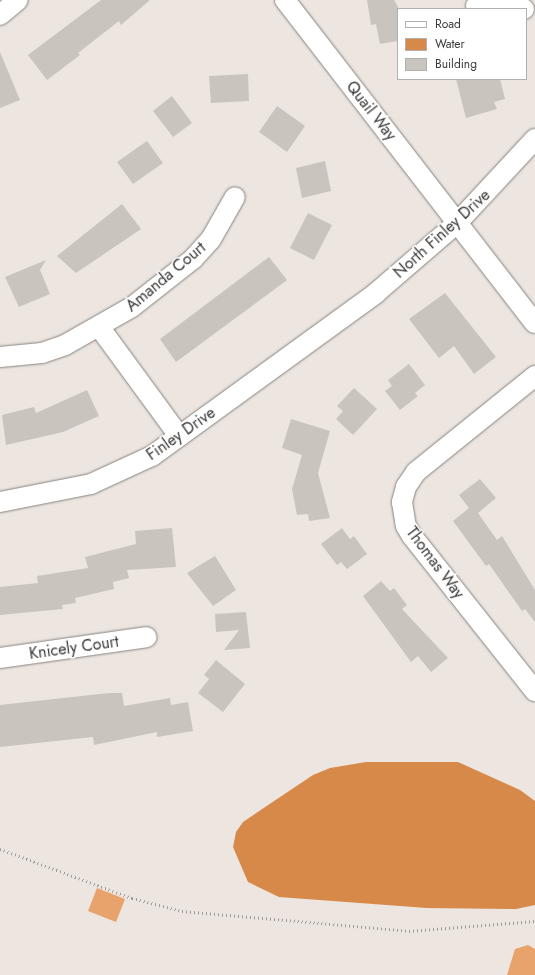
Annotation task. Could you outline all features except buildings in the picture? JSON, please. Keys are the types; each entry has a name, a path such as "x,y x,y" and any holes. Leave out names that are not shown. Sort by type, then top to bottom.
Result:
{"street":[{"path":"0,15 18,0"},
{"name":"Quail Way","path":"285,0 535,323"},
{"path":"476,6 509,8"},
{"name":"North Finley Drive","path":"340,320 457,223 535,139"},
{"name":"Amanda Court","path":"0,357 42,353 100,328 132,307 193,259 220,228 235,198"},
{"name":"Finley Drive","path":"0,502 91,484 152,456 340,320"},
{"path":"100,328 179,436"},
{"name":"Thomas Way","path":"535,376 416,472 406,487 402,502 406,526 412,536 535,691"},
{"name":"Knicely Court","path":"0,658 147,637"}],"path":[{"path":"0,849 132,898 182,911 409,931 499,927 535,921"}],"shaded area":[{"path":"97,888 125,899 116,922 88,911"},
{"path":"528,945 535,949 535,975 507,975 515,949"}],"water":[{"path":"366,762 458,762 520,790 535,801 535,905 516,909 427,908 279,897 248,882 233,847 236,832 243,822 313,775 330,768"}]}
